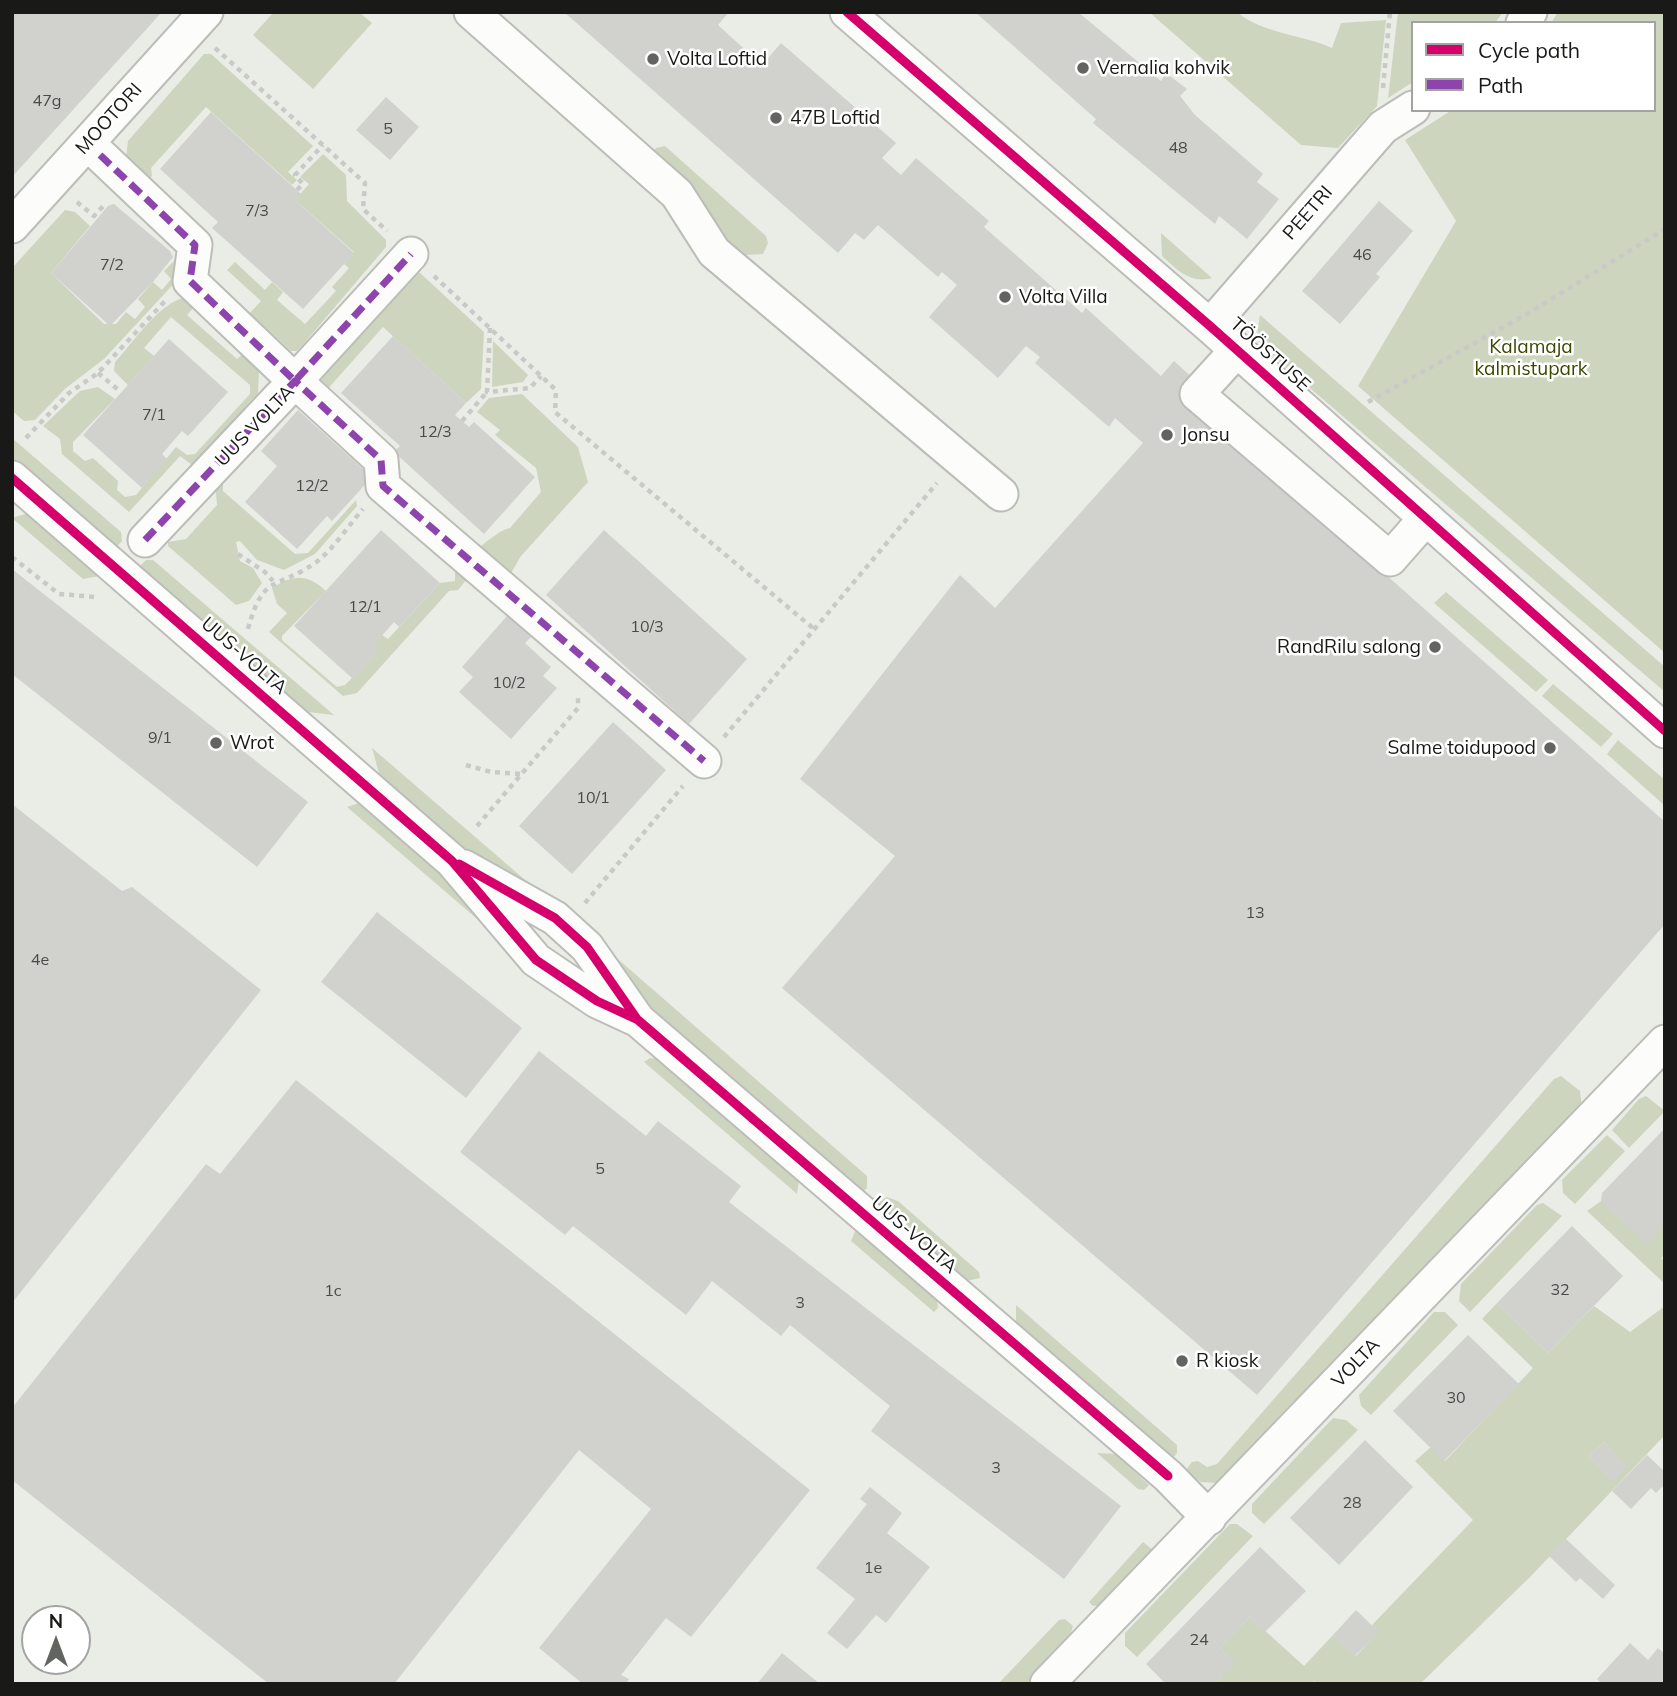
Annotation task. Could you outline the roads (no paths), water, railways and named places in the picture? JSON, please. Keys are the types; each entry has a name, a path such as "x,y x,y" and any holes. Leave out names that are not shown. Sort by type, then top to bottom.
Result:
{"street":[{"name":"MOOTORI","path":"12,226 206,12"},
{"path":"471,12 677,194 714,252 1001,494"},
{"name":"TÖÖSTUSE","path":"846,12 1210,326 1665,730"},
{"name":"PEETRI","path":"1210,326 1382,127 1397,104"},
{"path":"100,155 195,246 190,281 295,381 411,254"},
{"path":"1237,350 1197,394 1390,559 1426,518"},
{"name":"UUS VOLTA","path":"145,540 295,381 381,460 383,486 704,761"},
{"name":"UUS-VOLTA","path":"12,478 452,861 536,960 597,1001 638,1020"},
{"name":"UUS-VOLTA","path":"452,861 555,919 586,947 638,1020 1168,1476 1209,1518"},
{"name":"VOLTA","path":"1047,1684 1661,1055"}],"place":[{"name":"Volta Loftid","path":"653,59"},
{"name":"Vernalia kohvik","path":"1083,68"},
{"name":"47B Loftid","path":"776,118"},
{"name":"Volta Villa","path":"1005,297"},
{"name":"Jonsu","path":"1167,435"},
{"name":"RandRilu salong","path":"1435,647"},
{"name":"Wrot","path":"216,743"},
{"name":"Salme toidupood","path":"1550,748"},
{"name":"R kiosk","path":"1182,1361"}],"park label":[{"name":"Kalamaja kalmistupark","path":"1531,358"}]}
